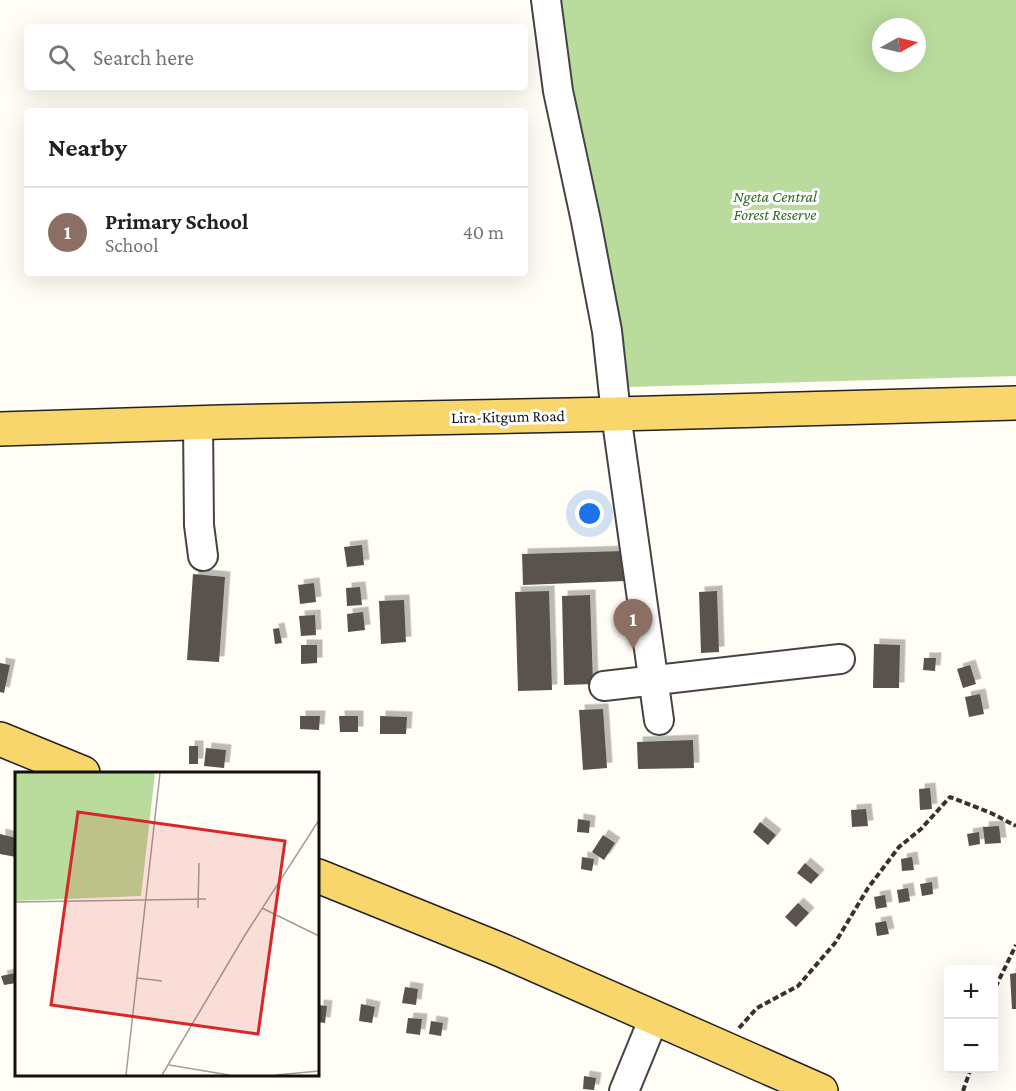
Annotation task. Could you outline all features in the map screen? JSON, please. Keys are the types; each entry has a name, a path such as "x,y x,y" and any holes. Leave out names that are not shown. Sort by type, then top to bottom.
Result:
{"main road":[{"name":"Lira-Kitgum Road","path":"0,429 1016,403"},
{"path":"0,739 81,772"},
{"path":"320,877 501,950 821,1091"}],"street":[{"path":"546,0 558,91 607,331 616,414 658,720"},
{"path":"198,423 199,525 203,556"},
{"path":"604,686 840,659"},
{"path":"624,1091 654,1018"}],"path":[{"path":"721,1048 757,1008 798,986 835,943 868,888 899,847 921,829 950,797 991,813 1016,826"},
{"path":"998,982 1016,945"},
{"path":"963,1091 969,1073"}],"green space":[{"name":"Ngeta Central Forest Reserve","path":"557,0 1016,0 1016,376 628,387"}],"building":[{"path":"362,545 364,565 347,567 344,547"},
{"path":"624,551 625,581 523,585 522,554"},
{"path":"193,574 225,577 219,662 187,660"},
{"path":"314,583 316,602 300,604 298,585"},
{"path":"360,587 362,605 347,606 346,588"},
{"path":"549,591 552,690 518,691 515,592"},
{"path":"717,591 719,652 701,653 699,592"},
{"path":"590,595 593,684 564,685 562,596"},
{"path":"404,600 406,642 381,644 379,601"},
{"path":"363,612 365,630 348,632 347,614"},
{"path":"315,615 316,635 301,636 299,616"},
{"path":"279,628 282,643 275,644 273,629"},
{"path":"874,644 900,645 899,688 873,688"},
{"path":"301,645 317,645 317,663 301,664"},
{"path":"924,658 936,658 935,671 923,670"},
{"path":"0,663 10,665 4,693 0,692"},
{"path":"970,665 976,684 963,688 957,669"},
{"path":"980,694 984,714 969,717 965,697"},
{"path":"603,709 607,768 583,770 579,710"},
{"path":"300,716 320,716 319,730 300,729"},
{"path":"339,716 358,716 358,732 340,732"},
{"path":"380,716 407,717 406,734 380,734"},
{"path":"693,740 694,768 638,769 637,742"},
{"path":"189,746 198,746 198,764 189,764"},
{"path":"206,748 226,750 224,768 204,766"},
{"path":"930,788 932,809 920,810 919,789"},
{"path":"866,809 868,826 852,827 851,810"},
{"path":"578,819 590,821 589,833 577,832"},
{"path":"760,822 776,835 768,845 753,832"},
{"path":"999,826 1001,843 985,844 983,827"},
{"path":"979,832 980,844 969,846 967,834"},
{"path":"0,834 15,838 15,857 0,854"},
{"path":"603,835 615,843 604,860 592,852"},
{"path":"582,857 594,859 592,871 581,869"},
{"path":"912,857 914,870 902,871 901,859"},
{"path":"805,863 819,875 811,884 797,873"},
{"path":"932,882 933,894 922,896 920,884"},
{"path":"908,888 910,901 899,903 897,890"},
{"path":"885,895 887,907 876,909 874,897"},
{"path":"798,903 809,913 796,927 785,917"},
{"path":"886,921 889,934 877,936 875,923"},
{"path":"15,973 15,983 4,985 1,976"},
{"path":"1016,973 1016,1009 1012,1009 1010,974"},
{"path":"405,987 418,989 416,1005 402,1003"},
{"path":"361,1004 375,1007 372,1023 359,1021"},
{"path":"320,1005 327,1006 325,1023 320,1022"},
{"path":"408,1018 422,1019 420,1035 406,1033"},
{"path":"431,1021 443,1023 441,1036 429,1034"},
{"path":"584,1076 596,1078 594,1090 583,1089"}],"place":[{"name":"Primary School","path":"633,649"}]}
